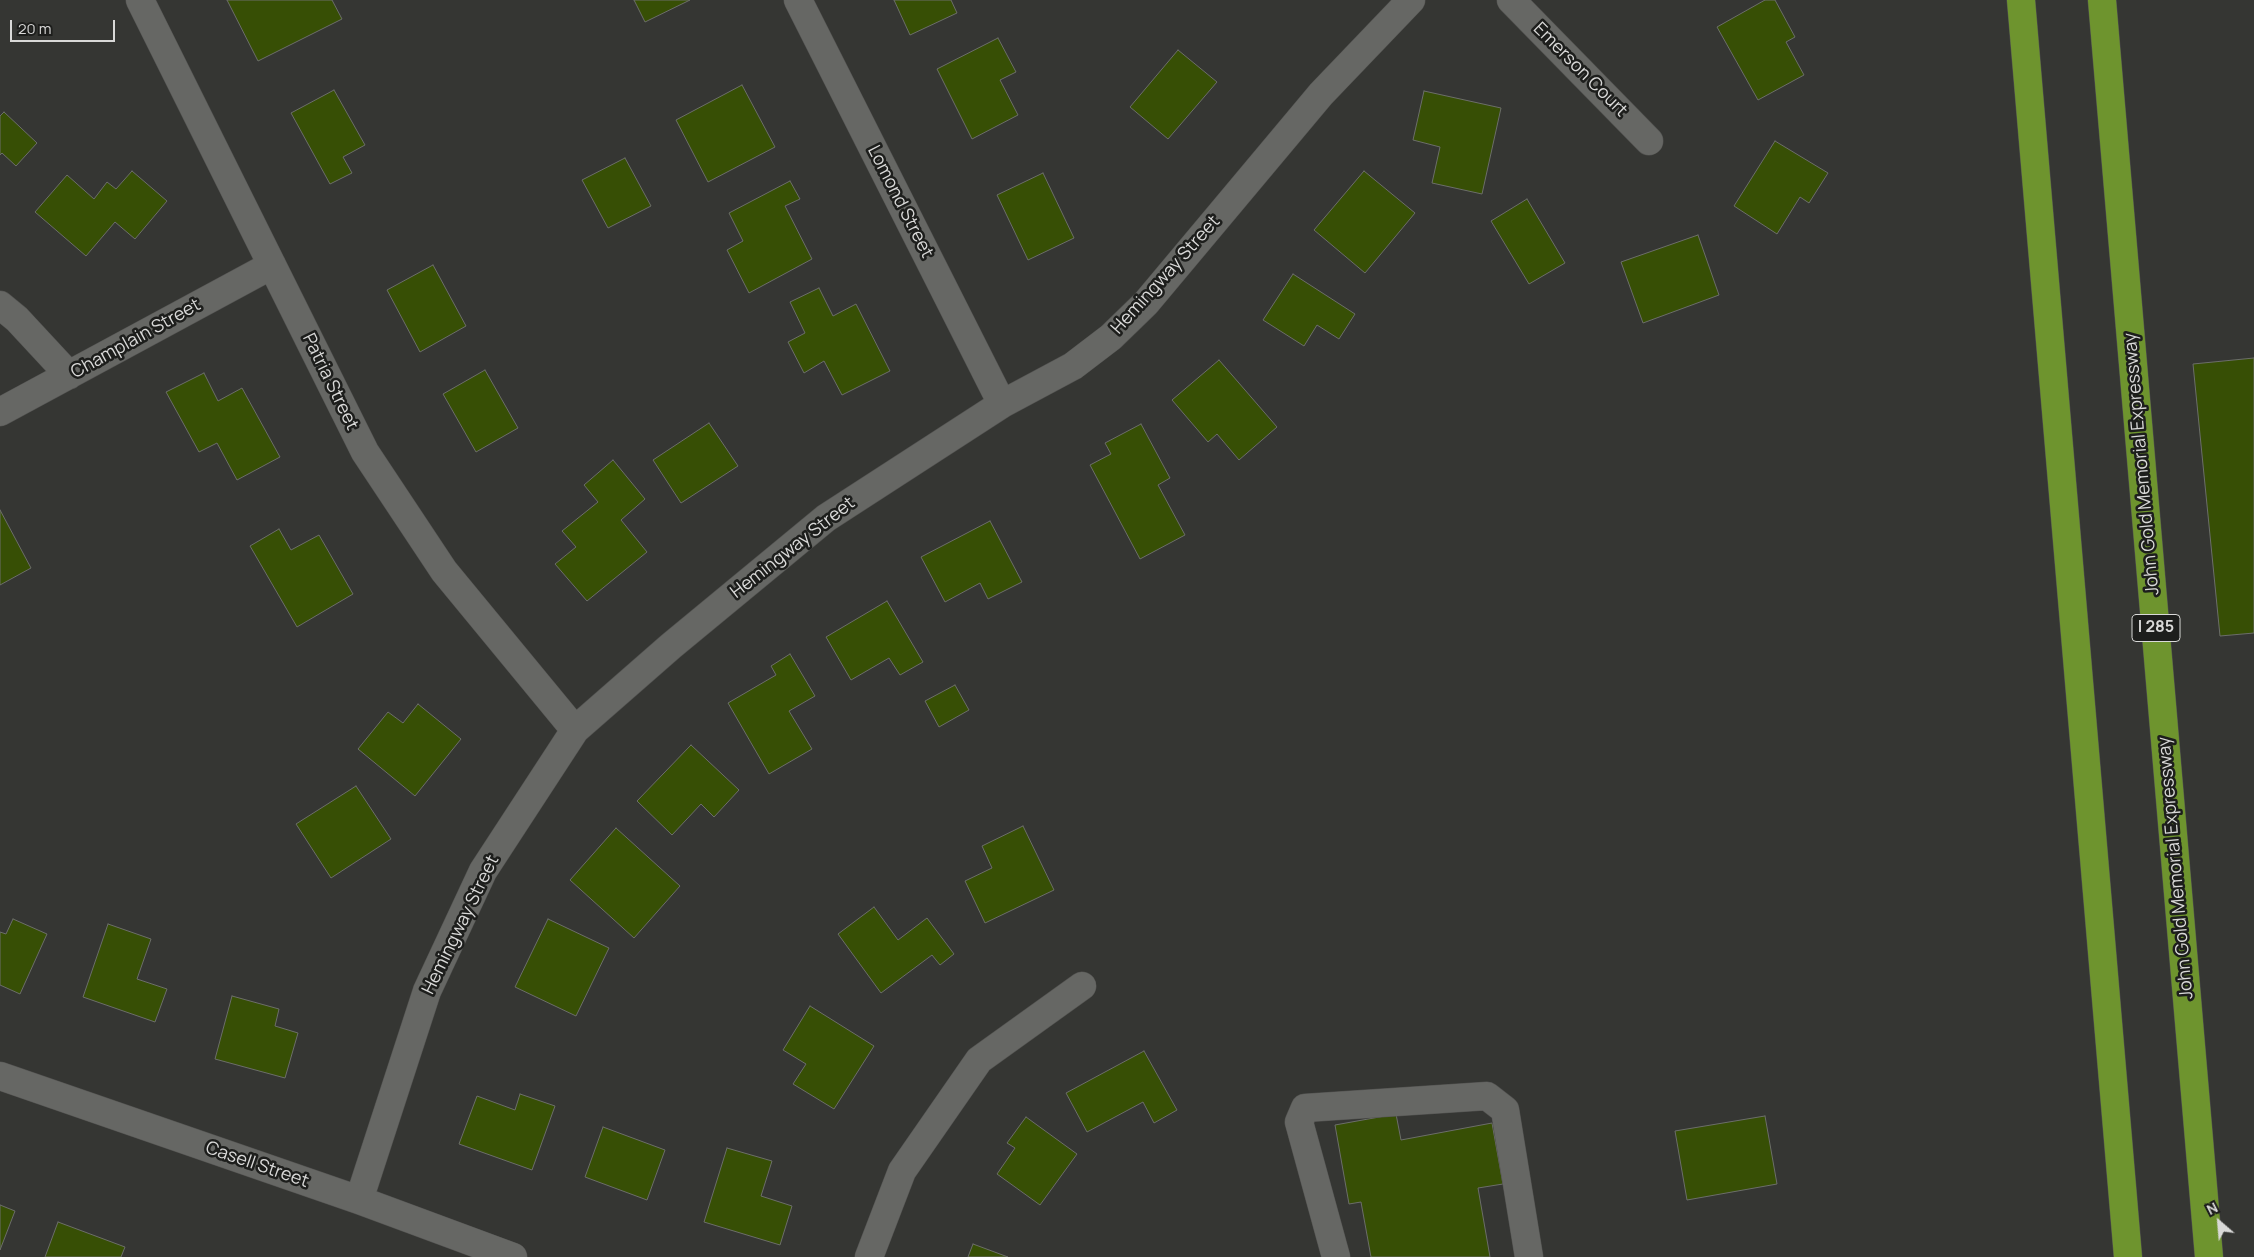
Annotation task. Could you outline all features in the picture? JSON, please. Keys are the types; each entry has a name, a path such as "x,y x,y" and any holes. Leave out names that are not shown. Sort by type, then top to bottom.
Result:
{"highway":[{"path":"2021,0 2128,1257"},
{"name":"John Gold Memorial Expressway","path":"2102,0 2209,1257"}],"street":[{"name":"Patria Street","path":"140,0 365,452 444,571 575,730"},
{"name":"Lomond Street","path":"798,0 1002,404"},
{"name":"Hemingway Street","path":"359,1200 427,991 483,871 575,730 671,646 826,518 1002,404 1073,366 1118,330 1146,303 1321,94 1412,0"},
{"name":"Emerson Court","path":"1511,0 1649,141"},
{"name":"Champlain Street","path":"0,412 272,265"},
{"path":"0,305 17,319 69,375"},
{"path":"869,1257 902,1171 979,1060 1082,986"},
{"name":"Casell Street","path":"0,1076 359,1200 513,1257"},
{"path":"1336,1257 1299,1122 1306,1108 1487,1096 1505,1110 1529,1257"}],"building":[{"path":"227,0 332,0 342,19 258,61"},
{"path":"634,0 690,0 645,22"},
{"path":"894,0 951,0 957,13 910,35"},
{"path":"1765,0 1775,0 1795,37 1786,42 1804,75 1758,100 1717,27"},
{"path":"998,38 1016,72 1000,80 1018,115 972,139 937,69"},
{"path":"1178,50 1217,82 1168,139 1130,107"},
{"path":"742,85 775,147 708,182 676,120"},
{"path":"334,90 365,145 343,157 352,173 330,184 291,113"},
{"path":"1424,91 1501,108 1482,194 1432,183 1440,147 1413,140"},
{"path":"4,112 37,143 16,166 2,153 0,155 0,116"},
{"path":"1775,141 1828,173 1809,203 1800,197 1777,234 1734,206"},
{"path":"625,158 651,206 608,228 582,180"},
{"path":"132,171 167,201 135,239 115,222 86,256 35,212 67,175 94,199 107,182 116,189"},
{"path":"1364,171 1415,213 1365,273 1314,230"},
{"path":"1043,173 1074,238 1028,260 997,195"},
{"path":"790,181 800,199 785,206 812,259 749,293 727,250 743,241 729,213"},
{"path":"1527,199 1565,263 1529,284 1491,221"},
{"path":"1698,235 1719,295 1643,323 1621,262"},
{"path":"433,265 466,326 420,352 387,290"},
{"path":"1293,274 1355,314 1339,339 1317,325 1304,346 1263,320"},
{"path":"819,288 833,316 856,304 890,371 842,395 824,361 804,373 788,342 805,333 790,302"},
{"path":"2254,358 2254,633 2220,636 2193,364"},
{"path":"1219,360 1277,427 1239,460 1217,434 1208,442 1172,400"},
{"path":"485,370 518,428 476,452 443,394"},
{"path":"204,373 218,401 242,388 280,457 237,480 217,443 199,452 166,392"},
{"path":"709,423 738,466 681,503 653,460"},
{"path":"1141,424 1170,478 1158,485 1185,535 1140,559 1090,465 1111,454 1105,443"},
{"path":"613,460 645,499 621,520 647,552 587,601 555,564 576,547 562,531 598,502 584,485"},
{"path":"0,510 31,568 0,585"},
{"path":"990,521 1022,582 988,599 980,583 945,602 921,557"},
{"path":"279,529 291,550 319,535 353,594 297,627 250,546"},
{"path":"887,601 923,662 900,675 889,658 851,680 826,637"},
{"path":"790,654 815,696 789,711 812,749 769,774 728,703 776,675 771,666"},
{"path":"955,685 969,710 939,727 925,701"},
{"path":"418,704 461,739 415,796 358,749 388,712 403,723"},
{"path":"691,745 739,790 714,817 701,804 672,835 637,801"},
{"path":"356,786 391,839 331,878 296,824"},
{"path":"1023,826 1054,890 985,923 965,881 992,868 982,846"},
{"path":"616,828 680,886 634,938 570,880"},
{"path":"874,907 898,940 927,918 954,954 940,965 932,955 881,993 838,934"},
{"path":"13,919 47,934 20,994 0,985 0,932 6,934"},
{"path":"548,919 609,948 576,1016 515,987"},
{"path":"108,924 151,939 137,979 167,989 155,1022 83,997"},
{"path":"232,996 279,1009 275,1026 298,1033 285,1078 215,1059"},
{"path":"810,1006 874,1046 834,1109 793,1084 806,1064 783,1050"},
{"path":"1144,1051 1177,1110 1154,1123 1143,1102 1087,1132 1066,1093"},
{"path":"520,1094 555,1106 532,1170 459,1144 477,1096 515,1110"},
{"path":"1396,1114 1401,1140 1492,1123 1503,1184 1478,1188 1490,1257 1371,1257 1361,1202 1349,1204 1335,1125"},
{"path":"1765,1116 1777,1184 1687,1200 1675,1131"},
{"path":"1026,1117 1077,1154 1040,1205 997,1174 1015,1148 1007,1143"},
{"path":"603,1127 665,1150 647,1200 585,1177"},
{"path":"727,1148 772,1161 761,1196 792,1206 780,1245 704,1222"},
{"path":"0,1205 15,1211 0,1250"},
{"path":"58,1222 125,1247 121,1257 45,1257"},
{"path":"973,1244 1008,1257 968,1257"}]}
